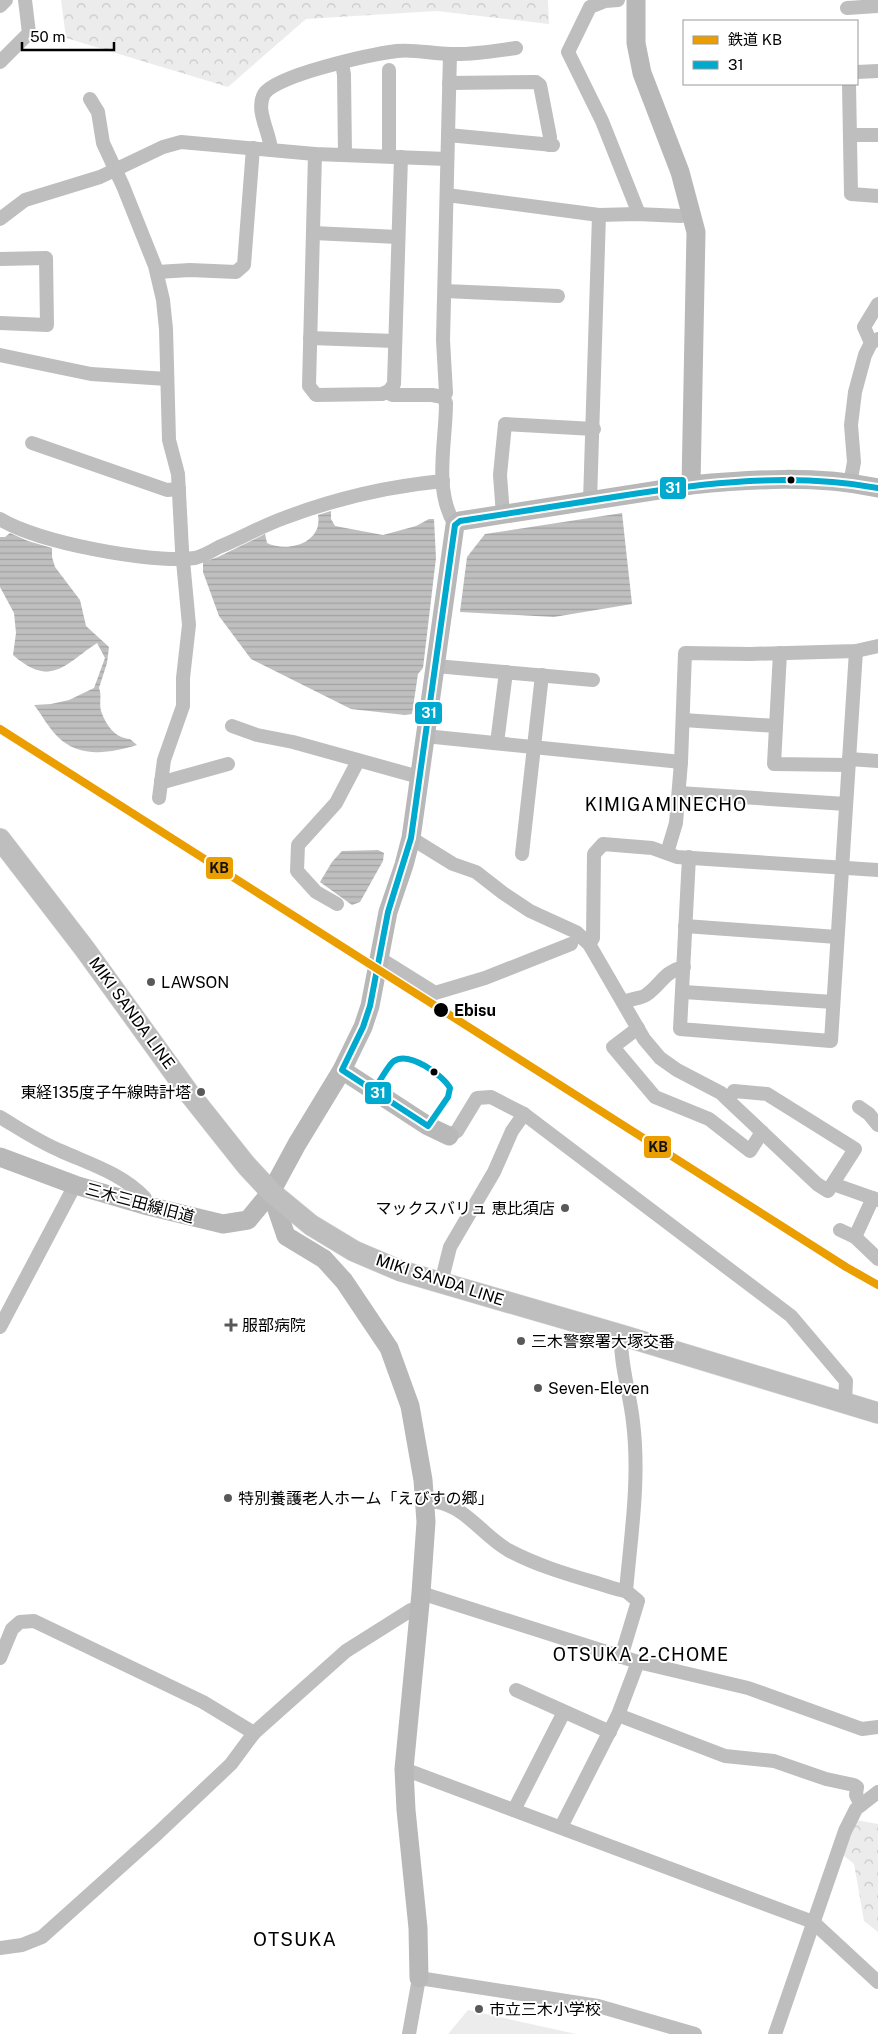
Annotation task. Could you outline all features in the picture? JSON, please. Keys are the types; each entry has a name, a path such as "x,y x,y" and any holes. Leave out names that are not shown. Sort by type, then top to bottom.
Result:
{"main road":[{"name":"MIKI SANDA LINE","path":"0,839 84,948 188,1092 246,1165 271,1192 311,1225 354,1251 401,1271 621,1335 878,1414"}],"street":[{"path":"0,6 6,0"},
{"path":"0,62 29,33 25,0"},
{"path":"618,0 605,1 590,8 568,52 602,121 637,214"},
{"path":"626,0 636,0 636,43 642,74 680,172 696,232 691,485"},
{"path":"847,10 878,6"},
{"path":"271,150 260,106 265,93 279,83 342,63 398,51 450,54 516,48"},
{"path":"450,54 443,340 446,393 443,397 446,410 443,493 448,512 455,525 460,522 691,485 791,479 878,488"},
{"path":"342,63 344,75 345,155"},
{"path":"315,154 309,386 316,395 382,394 389,391 394,384 398,237 389,70"},
{"path":"858,72 878,71"},
{"path":"448,135 551,145 540,85 536,82 449,83"},
{"path":"849,85 851,194 878,196"},
{"path":"90,99 98,112 103,143 123,186 157,272 163,300 166,329 169,440 178,474 190,625 183,678 183,706 164,760 159,798"},
{"path":"850,135 878,135"},
{"path":"0,219 25,200 100,178 175,143 189,142 315,154 447,159"},
{"path":"157,272 190,270 236,272 244,265 253,148"},
{"path":"447,195 599,215 681,216 691,214"},
{"path":"590,501 594,429 599,215"},
{"path":"313,233 398,237"},
{"path":"0,259 46,258 47,325 0,323"},
{"path":"444,291 558,296"},
{"path":"850,484 854,462 851,425 856,392 865,355 874,341 864,327 878,304"},
{"path":"310,338 395,341"},
{"path":"0,356 91,374 167,379"},
{"path":"389,391 392,395 432,395 443,397"},
{"path":"503,515 500,475 505,424 594,429"},
{"path":"32,443 167,490 179,490"},
{"path":"0,519 29,533 82,546 161,559 196,558 284,518 344,499 443,481"},
{"name":"三木三田線旧道","path":"0,1157 75,1185 144,1205 223,1224 248,1220 271,1192 297,1144 342,1070 363,1027 370,1006 388,912 411,838 455,525"},
{"path":"667,854 676,823 679,793 685,653 780,653 856,650 878,646"},
{"path":"689,858 684,992 680,1029 831,1041 856,650"},
{"path":"780,653 774,764 878,761"},
{"path":"436,666 593,680"},
{"path":"497,743 506,672"},
{"path":"522,854 542,675"},
{"path":"683,720 776,726"},
{"path":"232,726 257,735 294,742 419,777"},
{"path":"425,736 681,762"},
{"path":"336,904 316,892 297,871 298,845 336,804 358,761"},
{"path":"161,781 167,782 228,764"},
{"path":"679,793 846,804"},
{"path":"411,838 453,864 476,872 503,894 530,910 576,932 589,944 644,1039 660,1058 677,1070 721,1093 728,1100 817,1184 828,1191 855,1149 766,1094 734,1091 728,1100"},
{"path":"589,944 593,938 594,854 603,844 652,848 667,854 689,858 878,870"},
{"path":"685,926 837,937"},
{"path":"379,958 435,993 485,978 571,944"},
{"path":"624,1002 647,994 674,969 684,968"},
{"path":"684,992 833,1002"},
{"path":"638,1028 613,1047 655,1098 708,1119 750,1151 762,1132"},
{"path":"342,1070 428,1126 449,1136 457,1131 477,1098 491,1097 524,1114 791,1316 846,1381 845,1403"},
{"path":"858,1108 869,1114 878,1125"},
{"path":"442,1283 450,1247 494,1172 512,1131 524,1114"},
{"path":"0,1116 38,1140 120,1178 139,1191 145,1198 144,1205"},
{"path":"833,1184 875,1199 856,1237"},
{"path":"0,1327 75,1185"},
{"path":"271,1192 286,1236 324,1259 344,1281 390,1348 410,1406 423,1480 426,1522 404,1769 406,1810 418,1928 419,1978 409,2034"},
{"path":"840,1230 856,1237 878,1259"},
{"path":"621,1335 620,1353 633,1422 636,1471 626,1591"},
{"path":"425,1501 448,1504 506,1548 538,1565 626,1591 638,1601 621,1657"},
{"path":"420,1602 638,1662 748,1688 862,1729 878,1728"},
{"path":"0,1948 22,1945 42,1937 158,1833 231,1764 254,1732 346,1651 411,1610 420,1602"},
{"path":"0,1658 12,1629 20,1622 34,1621 204,1702 254,1732"},
{"path":"561,1827 618,1715 638,1662"},
{"path":"516,1690 610,1732"},
{"path":"514,1810 564,1712"},
{"path":"618,1715 725,1756 774,1761 826,1779 854,1785 857,1787 856,1796 862,1805"},
{"path":"404,1769 814,1922 878,1982"},
{"path":"775,2034 845,1832 856,1809 878,1792"},
{"path":"419,1978 598,2006 695,2034"}],"green space":[{"path":"61,0 548,0 549,24 437,11 306,19 228,87 66,38"},
{"path":"856,1820 878,1824 878,1932 864,1921 854,1864 843,1855"},
{"path":"468,2010 576,2034 448,2034"}],"shaded area":[{"path":"331,511 331,519 335,526 383,535 434,519 436,558 423,668 418,674 412,714 405,715 351,709 251,659 219,616 203,572 203,562 218,557 265,534 267,543 275,546 294,546 302,543 310,539 315,533 318,525 318,515"},
{"path":"622,513 632,604 554,617 460,612 467,557 485,534"},
{"path":"10,533 52,548 55,567 80,600 86,626 109,647 107,663 99,688 100,708 103,716 112,730 120,736 130,739 137,745 106,752 85,751 75,748 57,736 34,705 69,700 94,688 105,658 97,643 66,665 48,672 26,665 13,655 16,633 14,613 0,587 0,537 5,537"},
{"path":"378,850 384,853 383,861 360,902 352,905 320,882 332,862 342,851"}],"rail line":[{"name":"KB","path":"0,729 846,1267 878,1285"}],"transit line":[{"name":"31","path":"374,1090 386,1070 394,1061 400,1059 408,1059 425,1066 440,1077 450,1088 448,1097 428,1126 342,1070 363,1027 370,1006 388,912 411,838 455,525 460,521 680,487 746,481 812,481 878,488"}],"place":[{"name":"LAWSON","path":"151,982"},
{"name":"Ebisu","path":"441,1010"},
{"name":"東経135度子午線時計塔","path":"201,1092"},
{"name":"マックスバリュ 恵比須店","path":"565,1208"},
{"name":"服部病院","path":"231,1325"},
{"name":"三木警察署大塚交番","path":"521,1341"},
{"name":"Seven-Eleven","path":"538,1388"},
{"name":"特別養護老人ホーム「えびすの郷」","path":"228,1498"},
{"name":"市立三木小学校","path":"479,2009"}],"district":[{"name":"KIMIGAMINECHO","path":"666,804"},
{"name":"OTSUKA 2-CHOME","path":"641,1654"},
{"name":"OTSUKA","path":"295,1939"}]}
